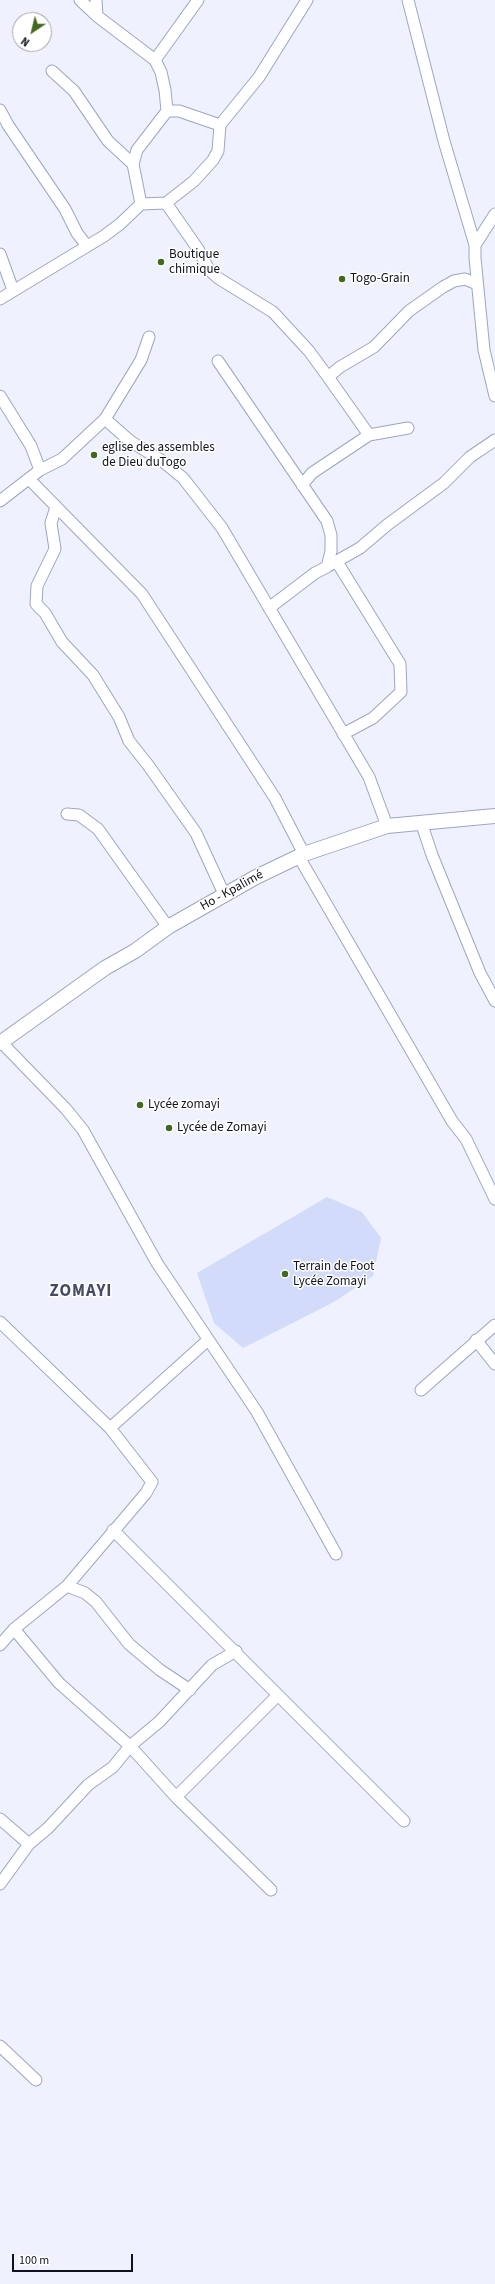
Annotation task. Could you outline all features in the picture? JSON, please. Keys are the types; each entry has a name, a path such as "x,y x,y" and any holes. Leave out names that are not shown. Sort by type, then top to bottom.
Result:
{"main road":[{"name":"Ho - Kpalimé","path":"0,1043 105,968 135,951 168,928 224,894 301,855 387,826 495,816"}],"street":[{"path":"80,0 97,16 155,60 162,72 167,111 137,150 133,164 141,204"},
{"path":"96,0 97,16"},
{"path":"155,60 198,0"},
{"path":"0,299 120,224 141,204 166,203 180,193 213,160 218,151 220,125 259,77 307,0"},
{"path":"408,0 444,141 475,245 477,284 484,350 495,396"},
{"path":"52,71 74,91 108,140 133,164"},
{"path":"0,110 8,125 65,208 77,233 87,246"},
{"path":"167,111 179,111 220,125"},
{"path":"166,203 198,249 209,270 218,278 273,312 309,351 369,435"},
{"path":"475,245 495,214"},
{"path":"0,254 13,290"},
{"path":"328,377 340,367 374,347 409,311 443,287 454,281 465,279 477,284"},
{"path":"0,501 40,470 62,459 105,419 141,360 149,337"},
{"path":"218,361 327,521 331,535 331,551 327,567"},
{"path":"0,396 30,446 40,470"},
{"path":"105,419 130,441 170,466 190,486 234,545 269,608 369,777 387,826"},
{"path":"302,485 312,473 369,435 408,428"},
{"path":"269,608 315,573 360,548 387,525 444,483 470,457 495,440"},
{"path":"28,479 142,594 275,798 301,855 452,1121 466,1139 495,1200"},
{"path":"56,507 51,523 55,549 37,586 36,604 45,613 65,647 93,675 119,717 129,741 148,765 196,833 224,894"},
{"path":"337,562 400,664 401,692 373,718 343,734"},
{"path":"67,814 79,815 98,829 168,928"},
{"path":"421,822 432,855 480,973 495,1001"},
{"path":"0,1043 66,1109 83,1130 157,1263 257,1412 336,1554"},
{"path":"0,1645 14,1629 67,1586 146,1493 152,1482 110,1428 1,1324"},
{"path":"421,1390 476,1340 495,1325"},
{"path":"110,1428 208,1340"},
{"path":"476,1340 495,1364"},
{"path":"113,1530 236,1651 404,1821"},
{"path":"67,1586 85,1593 96,1602 129,1644 190,1690"},
{"path":"14,1629 59,1683 130,1746 176,1797 271,1890"},
{"path":"0,1884 29,1844 48,1828 88,1785 113,1766 130,1746 159,1722 212,1665 236,1651"},
{"path":"176,1797 278,1695"},
{"path":"0,1819 29,1844"},
{"path":"0,2046 36,2080"}],"shaded area":[{"name":"Terrain de Foot Lycée Zomayi","path":"327,1197 362,1212 381,1238 373,1276 334,1302 243,1348 214,1323 197,1273"}],"place":[{"name":"Boutique chimique","path":"161,262"},
{"name":"Togo-Grain","path":"342,279"},
{"name":"eglise des assembles de Dieu duTogo","path":"94,455"},
{"name":"Lycée zomayi","path":"140,1105"},
{"name":"Lycée de Zomayi","path":"169,1128"},
{"name":"Terrain de Foot Lycée Zomayi","path":"285,1274"}],"district":[{"name":"ZOMAYI","path":"81,1292"}]}
